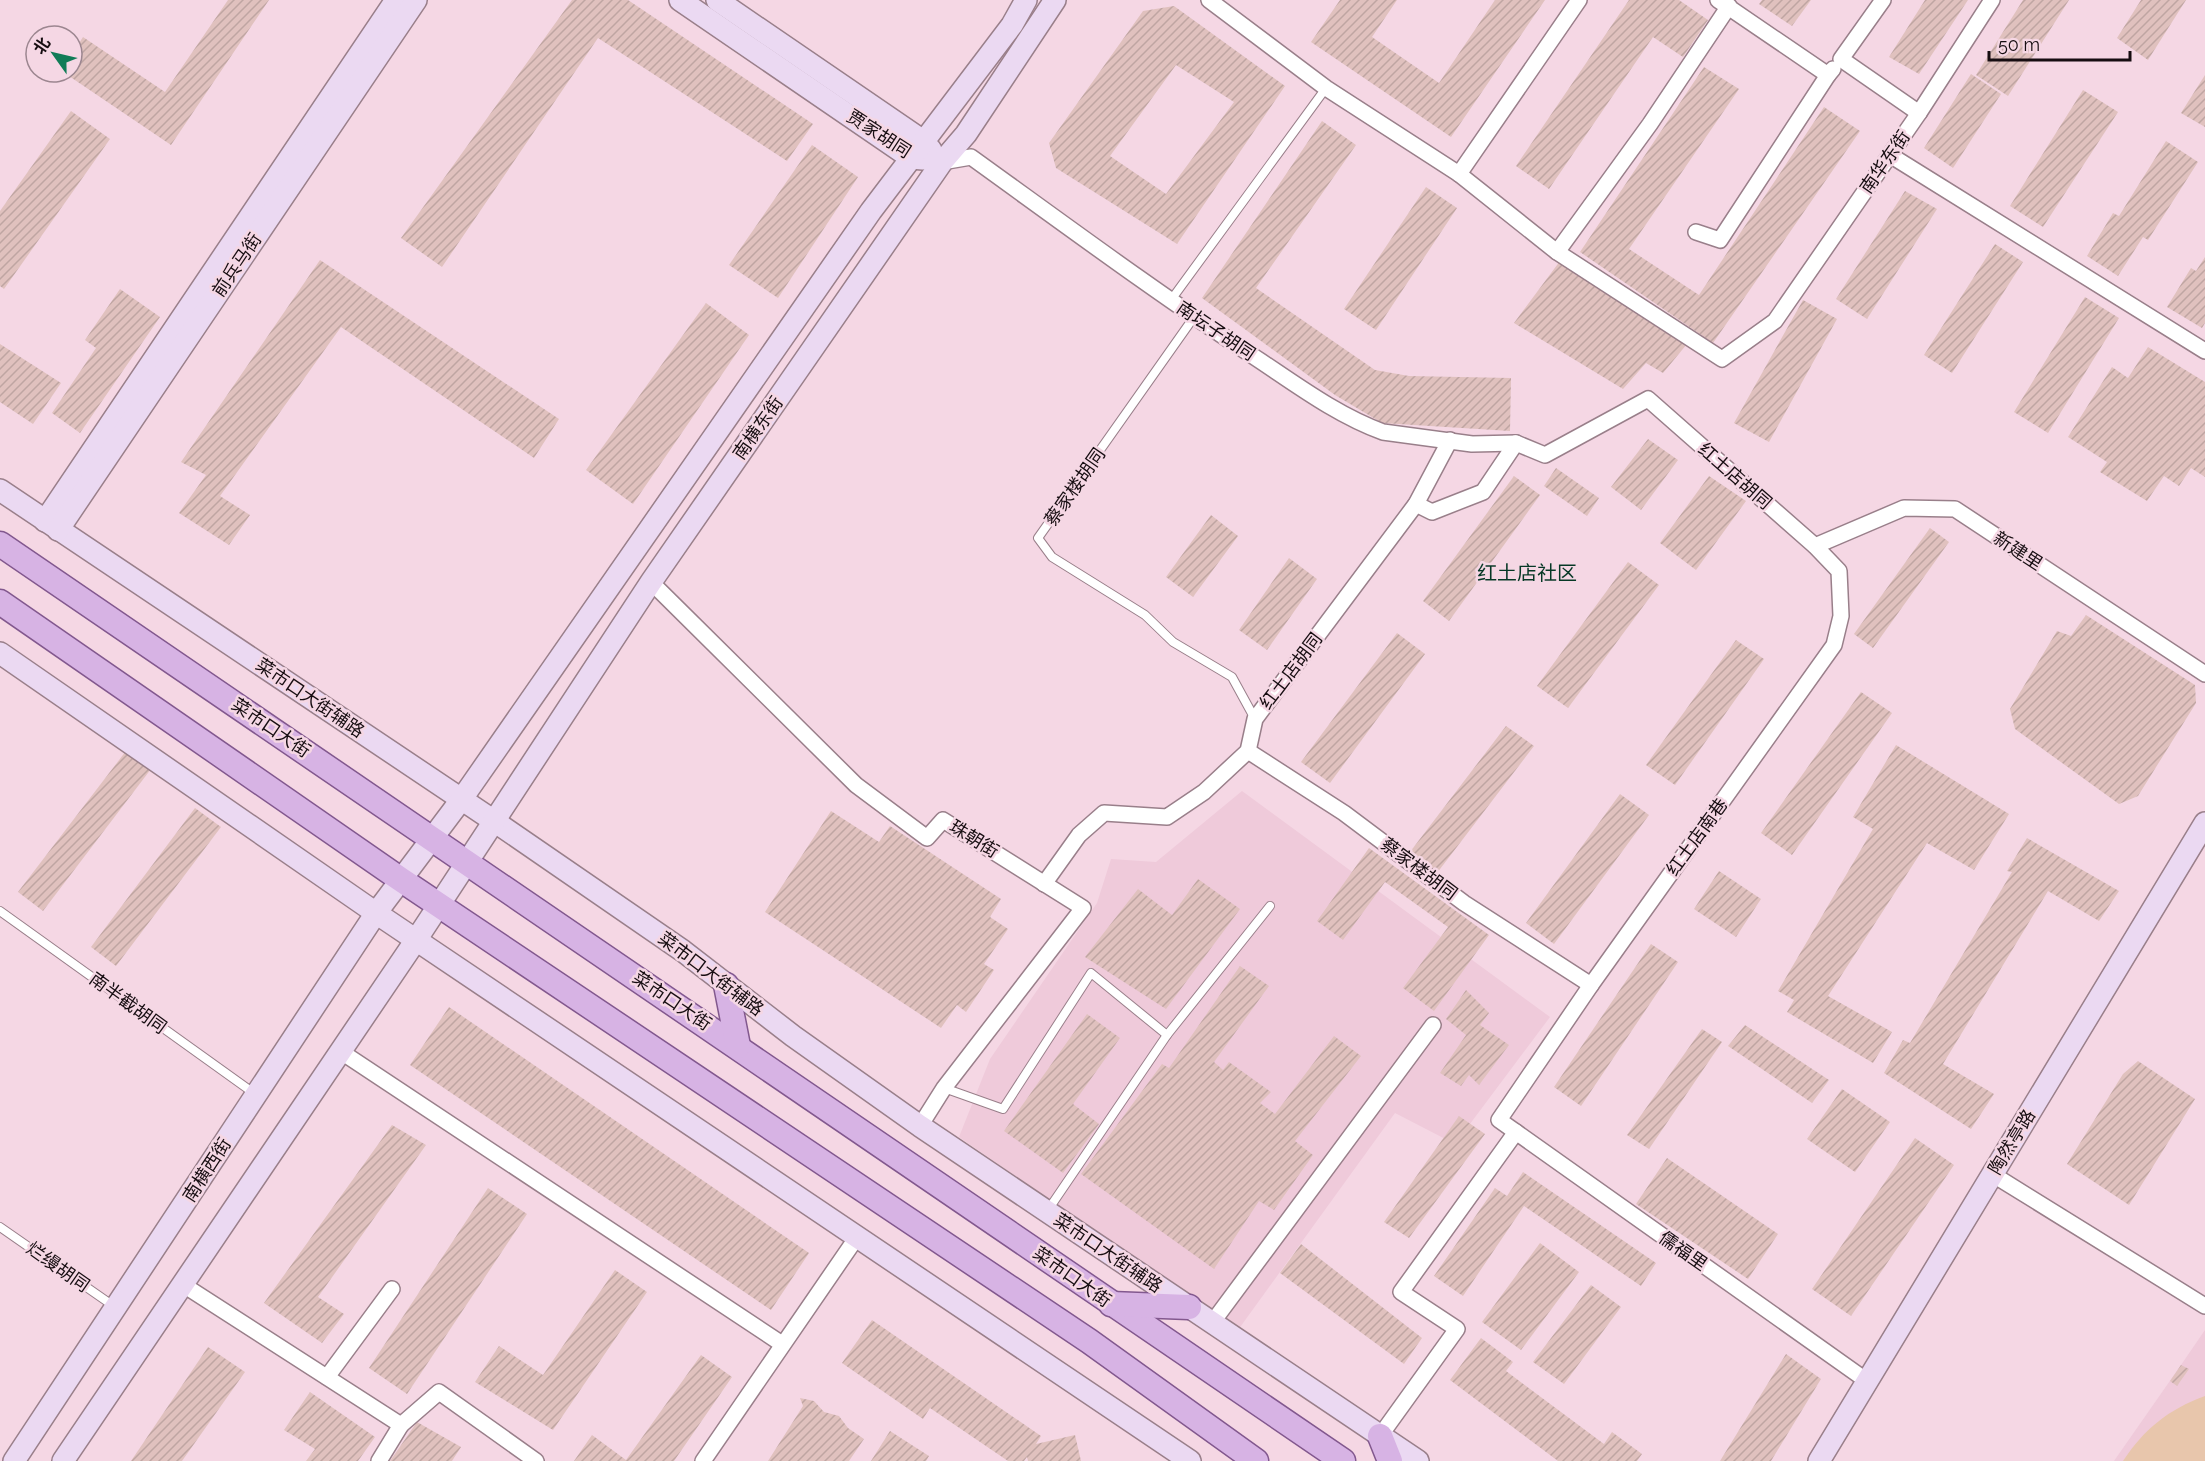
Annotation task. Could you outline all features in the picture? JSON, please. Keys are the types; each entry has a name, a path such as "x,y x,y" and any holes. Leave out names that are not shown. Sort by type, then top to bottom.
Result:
{"main road":[{"name":"菜市口大街","path":"0,544 1343,1461"},
{"path":"0,602 400,879 984,1270 1256,1461"},
{"path":"726,984 738,1047"},
{"path":"1111,1304 1189,1307"},
{"path":"1380,1436 1390,1461"}],"street":[{"name":"前兵马街","path":"51,526 396,0"},
{"name":"前兵马街","path":"51,526 416,0"},
{"name":"贾家胡同","path":"680,0 910,158 942,162"},
{"name":"贾家胡同","path":"717,0 923,141 942,162"},
{"name":"南横东街","path":"400,879 461,800 587,616 910,158 1012,25 1026,0"},
{"name":"南横东街","path":"439,904 651,582 942,162 966,134 1055,0"},
{"path":"1209,0 1326,88 1459,174 1557,252 1650,124 1724,3 1828,75"},
{"path":"1459,174 1579,0"},
{"path":"1696,232 1720,240 1828,75 1883,0"},
{"name":"南华东街","path":"1557,252 1722,359 1775,321 1919,113 1992,0"},
{"path":"1840,59 1919,113"},
{"path":"1890,155 2205,351"},
{"name":"南坛子胡同","path":"942,162 971,158 1194,317 1314,396 1370,427 1383,432 1472,444 1516,443"},
{"name":"红土店胡同","path":"1516,443 1545,455 1648,399 1815,546"},
{"name":"红土店胡同","path":"1248,751 1255,719 1416,504 1450,440"},
{"path":"1416,504 1432,512 1483,492 1516,443"},
{"name":"菜市口大街辅路","path":"0,490 494,821 683,951 793,1036 920,1126 1419,1461"},
{"name":"新建里","path":"1815,546 1904,508 1955,509 2205,674"},
{"name":"红土店南巷","path":"1499,1120 1591,985 1834,645 1841,616 1839,572 1815,546"},
{"name":"珠朝街","path":"651,582 856,785 927,838 943,820 1083,908 944,1088 920,1126"},
{"path":"0,653 376,914 1190,1461"},
{"path":"1044,884 1079,835 1104,813 1167,817 1204,792 1248,751"},
{"name":"蔡家楼胡同","path":"1248,751 1344,813 1464,903 1591,985"},
{"name":"陶然亭路","path":"1819,1461 2205,823"},
{"name":"南横西街","path":"14,1461 400,879"},
{"path":"63,1461 439,904"},
{"path":"1212,1323 1433,1025"},
{"path":"340,1051 782,1344"},
{"name":"儒福里","path":"1499,1120 1867,1381"},
{"path":"1380,1436 1457,1329 1401,1292 1516,1132"},
{"path":"1992,1174 2205,1306"},
{"path":"703,1461 857,1237"},
{"path":"182,1284 401,1425"},
{"path":"327,1377 392,1289"},
{"path":"379,1461 401,1425 439,1392 536,1461"}],"lane":[{"path":"1172,300 1326,88"},
{"name":"蔡家楼胡同","path":"1194,317 1038,538 1052,557 1145,615 1173,642 1232,677 1255,719"},
{"path":"1048,1211 1167,1035 1270,906"},
{"name":"南半截胡同","path":"0,911 256,1095"},
{"path":"944,1088 1003,1110 1091,973 1167,1035"},
{"name":"烂缦胡同","path":"0,1227 115,1307"}],"shaded area":[{"path":"1242,791 1550,1017 1455,1144 1395,1113 1238,1330 959,1137 990,1059 1097,903 1111,859 1156,862"},
{"path":"2205,1330 2205,1461 2114,1461 2181,1365"},
{"path":"2205,1396 2205,1461 2123,1461 2158,1421 2180,1407"}],"building":[{"path":"228,0 269,0 171,145 81,84 84,84 84,38 165,92"},
{"path":"572,0 628,0 813,124 787,161 598,38 442,267 401,238"},
{"path":"1340,0 1397,0 1372,37 1439,83 1495,0 1545,0 1451,137 1311,42"},
{"path":"1629,0 1679,0 1708,20 1683,57 1653,37 1549,189 1516,166"},
{"path":"1762,0 1811,0 1792,26 1759,4"},
{"path":"1925,0 1968,0 1919,74 1889,57"},
{"path":"2023,0 2069,0 2008,96 1976,75"},
{"path":"2141,0 2186,0 2148,60 2117,38"},
{"path":"1174,6 1285,86 1177,244 1056,168 1049,143 1143,11","holes":["1176,65 1234,102 1166,194 1110,156"]},
{"path":"1704,67 1739,89 1629,249 1699,295 1824,107 1860,131 1713,343 1580,252"},
{"path":"1971,74 2001,94 1953,168 1924,148"},
{"path":"2205,75 2205,127 2181,113"},
{"path":"2083,90 2118,112 2043,227 2010,206"},
{"path":"71,111 110,139 4,289 0,286 0,211"},
{"path":"1322,121 1356,145 1256,288 1375,370 1409,376 1511,378 1510,431 1382,423 1335,395 1202,298"},
{"path":"2166,141 2198,162 2148,240 2143,237 2118,276 2087,256 2113,213 2119,216"},
{"path":"812,145 858,177 778,298 729,265"},
{"path":"1426,187 1457,208 1376,330 1344,309"},
{"path":"1905,191 1937,209 1867,319 1836,299"},
{"path":"1995,244 2023,262 1952,373 1924,355"},
{"path":"2205,257 2205,323 2202,328 2167,307 2191,268 2196,271"},
{"path":"320,260 559,419 534,458 341,327 220,496 250,515 229,545 179,513 206,475 181,462"},
{"path":"1560,261 1687,344 1663,373 1646,363 1623,389 1514,323"},
{"path":"120,289 160,317 80,433 52,413 96,348 85,340"},
{"path":"2085,297 2119,318 2048,433 2014,412"},
{"path":"1803,300 1837,319 1769,442 1734,423"},
{"path":"706,303 749,335 633,504 586,470"},
{"path":"0,344 61,383 33,424 0,402"},
{"path":"2148,347 2205,382 2205,477 2191,468 2179,486 2164,476 2147,501 2100,472 2107,462 2068,437 2112,367 2128,378"},
{"path":"1648,439 1678,460 1641,510 1611,487"},
{"path":"1556,468 1599,498 1587,516 1544,486"},
{"path":"1514,476 1540,495 1449,621 1423,601"},
{"path":"1709,476 1746,501 1696,570 1660,543"},
{"path":"1211,515 1238,536 1193,597 1166,577"},
{"path":"1930,528 1949,542 1873,648 1854,634"},
{"path":"1289,558 1317,579 1267,650 1239,630"},
{"path":"1628,562 1659,585 1568,708 1537,686"},
{"path":"2086,615 2195,685 2196,703 2138,796 2119,804 2015,729 2010,709 2057,631 2071,636"},
{"path":"1397,633 1425,654 1330,783 1301,762"},
{"path":"1736,640 1764,659 1675,785 1646,765"},
{"path":"1861,692 1892,713 1792,855 1761,833"},
{"path":"1506,726 1534,746 1437,873 1410,852"},
{"path":"1896,745 2009,814 1974,870 1927,843 1828,996 1892,1032 1873,1063 1787,1012 1794,1000 1778,991 1873,829 1853,817"},
{"path":"126,751 151,769 43,911 18,892"},
{"path":"1620,794 1649,815 1554,944 1526,923"},
{"path":"195,808 221,827 116,966 91,947"},
{"path":"831,811 879,842 890,826 1001,899 990,917 1008,929 984,964 994,970 966,1012 957,1005 941,1028 765,912"},
{"path":"2027,838 2119,891 2099,921 2048,891 1943,1064 1994,1094 1971,1129 1884,1073 1903,1040 1910,1043 2012,872 2007,871"},
{"path":"1369,848 1489,935 1434,1011 1403,988 1448,927 1385,882 1343,940 1317,921"},
{"path":"1719,871 1761,899 1736,937 1694,909"},
{"path":"1198,879 1240,909 1166,1009 1085,957 1138,889 1172,915"},
{"path":"1651,944 1678,962 1581,1106 1554,1087"},
{"path":"1240,966 1269,986 1214,1062 1223,1070 1229,1062 1271,1092 1260,1103 1275,1114 1334,1036 1361,1056 1295,1141 1313,1155 1274,1210 1259,1201 1214,1269 1081,1174 1162,1064 1169,1068"},
{"path":"1466,990 1489,1013 1480,1025 1509,1045 1479,1085 1469,1075 1461,1086 1440,1073 1466,1035 1446,1019"},
{"path":"449,1007 809,1253 771,1310 410,1065"},
{"path":"1087,1014 1120,1038 1073,1104 1099,1124 1063,1173 1004,1131"},
{"path":"1745,1025 1829,1080 1812,1103 1728,1046"},
{"path":"1702,1029 1722,1042 1649,1149 1627,1135"},
{"path":"2138,1061 2195,1099 2129,1205 2067,1164 2123,1074"},
{"path":"1842,1089 1890,1122 1855,1172 1807,1139"},
{"path":"1459,1116 1485,1134 1409,1238 1384,1222"},
{"path":"392,1125 426,1145 318,1297 344,1314 322,1343 264,1303"},
{"path":"1915,1138 1954,1165 1851,1316 1812,1289"},
{"path":"1667,1158 1778,1234 1748,1279 1636,1204"},
{"path":"1523,1172 1656,1263 1641,1286 1524,1206 1463,1296 1434,1276 1495,1188 1507,1196"},
{"path":"488,1188 527,1214 407,1394 369,1368"},
{"path":"1540,1243 1579,1272 1521,1350 1482,1322"},
{"path":"1301,1244 1422,1338 1404,1364 1280,1273"},
{"path":"615,1270 647,1292 553,1430 475,1382 499,1346 543,1375"},
{"path":"1591,1285 1621,1307 1564,1384 1533,1362"},
{"path":"872,1320 1041,1436 1036,1444 1075,1435 1081,1461 1028,1461 1027,1457 1024,1461 1008,1461 930,1408 923,1419 842,1363"},
{"path":"1481,1338 1513,1362 1506,1371 1604,1444 1612,1432 1642,1454 1637,1461 1558,1461 1450,1380"},
{"path":"208,1347 245,1372 182,1461 131,1461"},
{"path":"1786,1354 1821,1379 1771,1461 1720,1461"},
{"path":"701,1355 732,1377 674,1461 574,1461 592,1435 626,1460"},
{"path":"2181,1365 2189,1369 2177,1386 2170,1381"},
{"path":"310,1392 375,1437 358,1461 306,1461 315,1449 284,1430"},
{"path":"800,1398 814,1401 824,1412 839,1416 848,1428 864,1439 849,1461 768,1461 803,1406"},
{"path":"417,1422 461,1447 452,1461 390,1461"},
{"path":"890,1431 929,1456 926,1461 871,1461"}],"district":[{"name":"红土店社区","path":"1527,573"}]}
